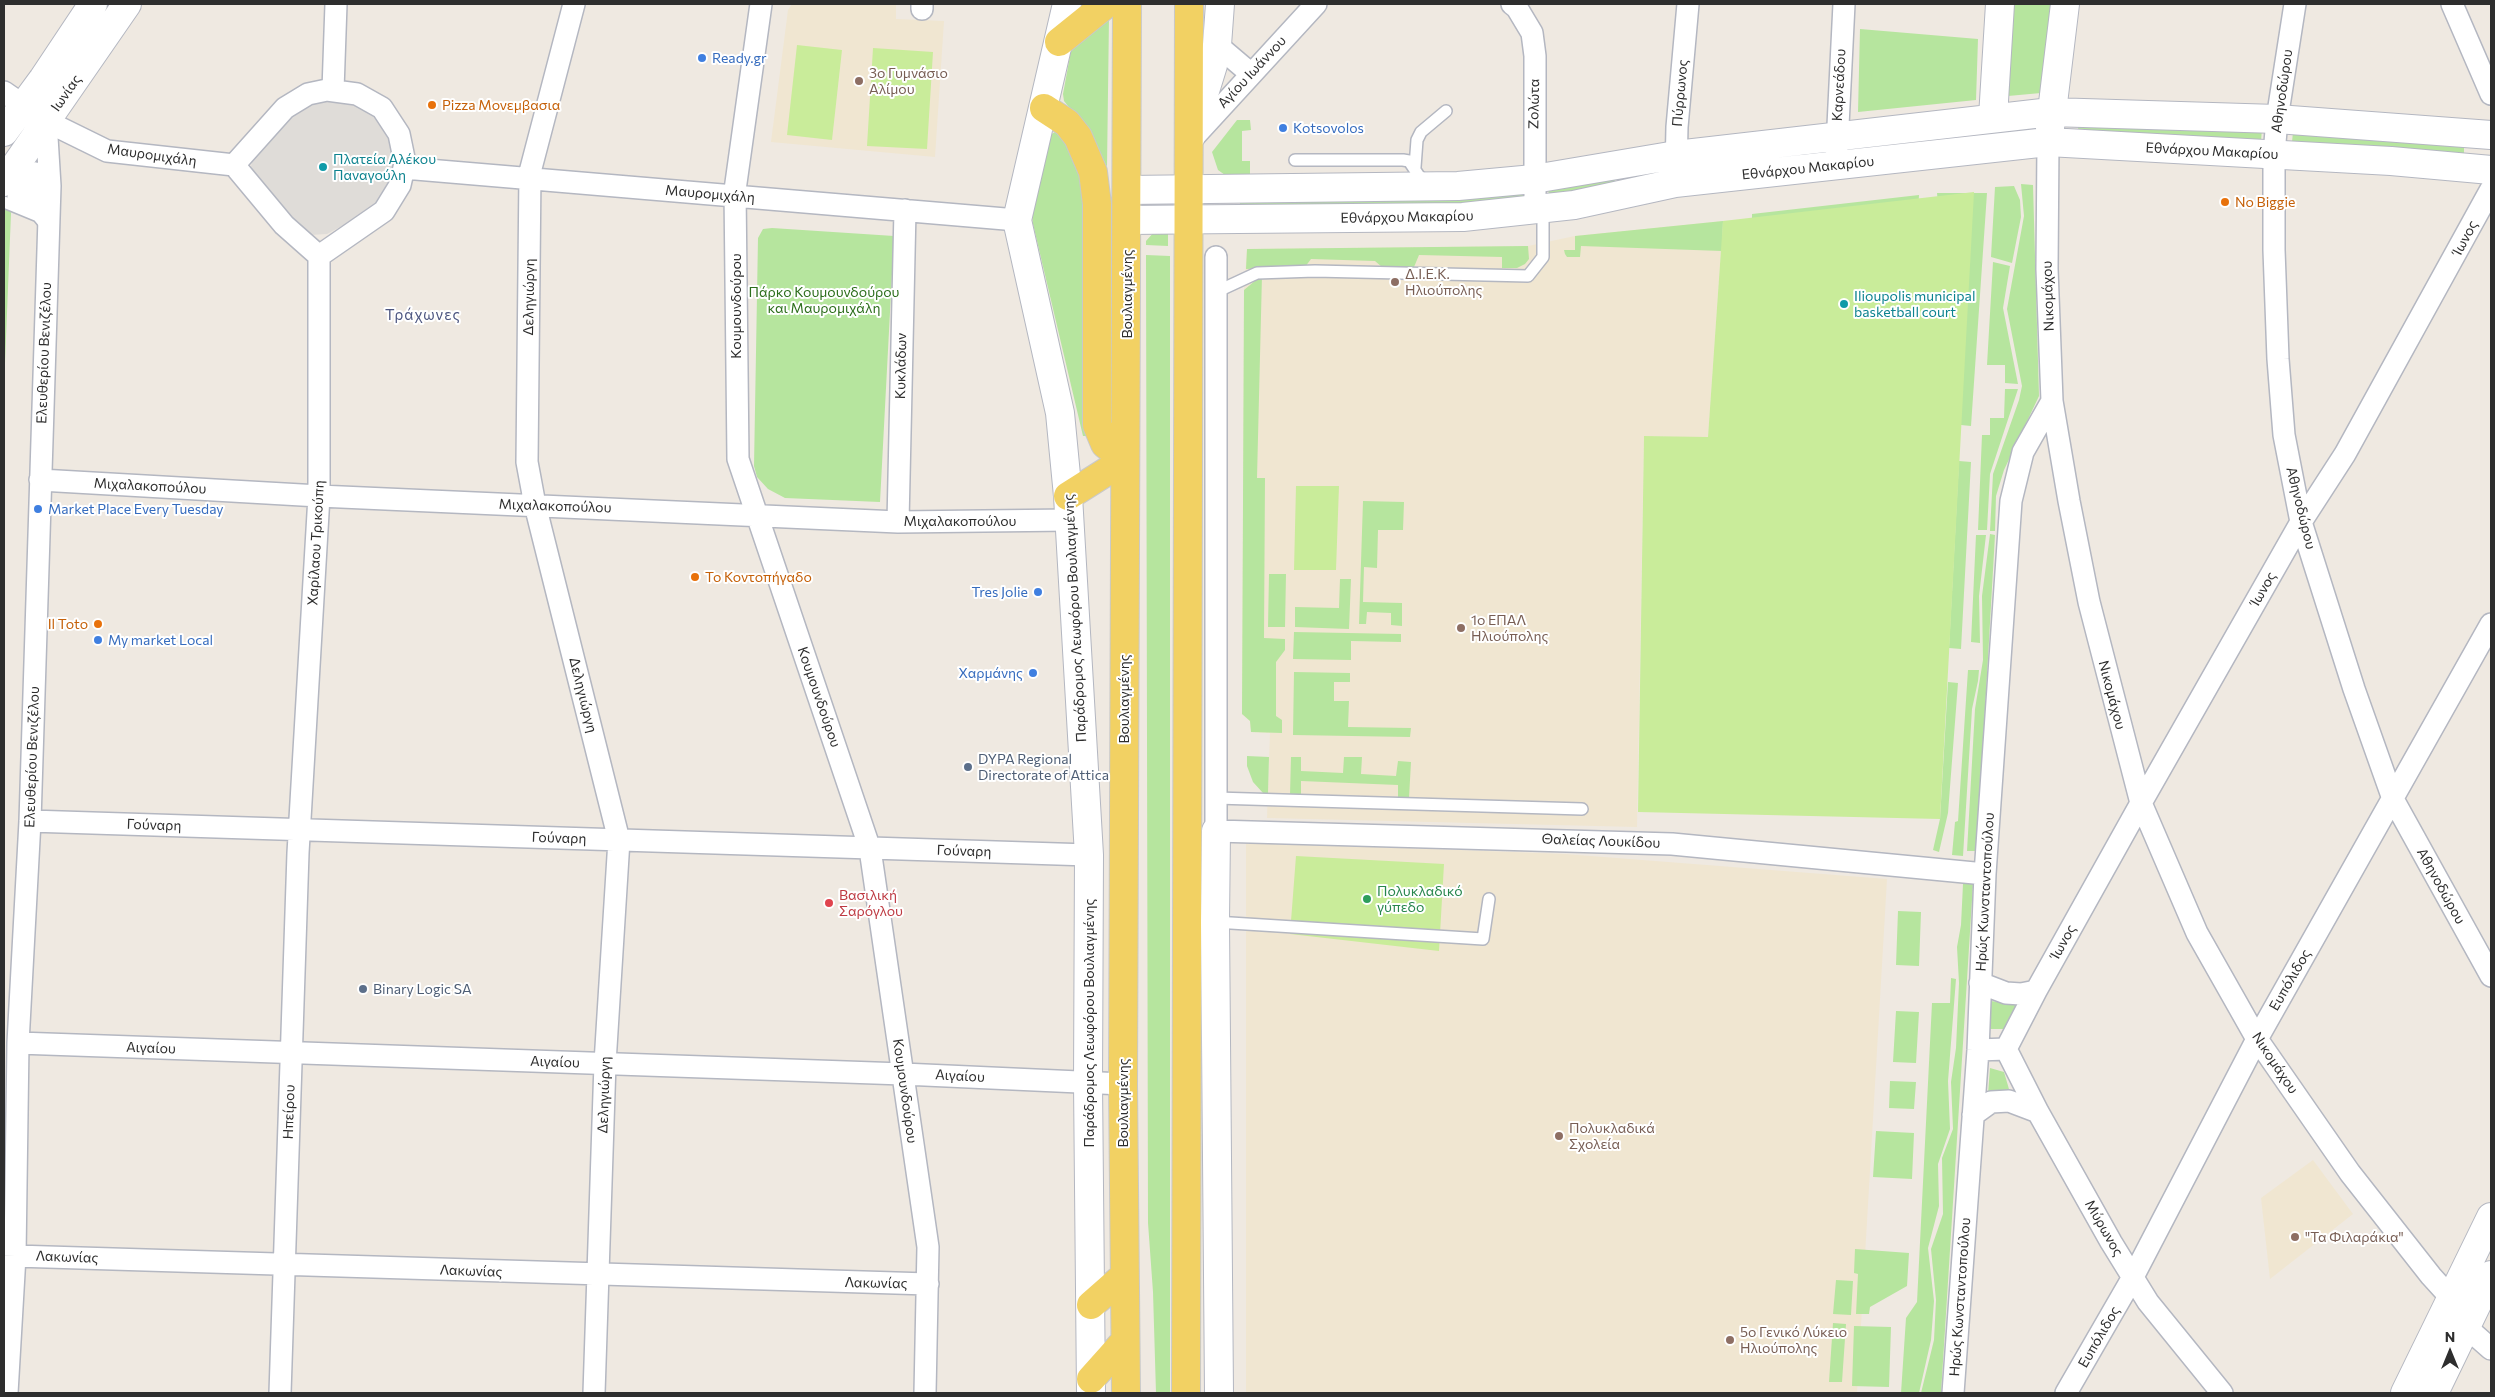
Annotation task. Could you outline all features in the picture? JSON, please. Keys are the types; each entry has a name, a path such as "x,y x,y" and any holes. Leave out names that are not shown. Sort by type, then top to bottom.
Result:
{"main road":[{"path":"1059,42 1106,4"},
{"name":"Βουλιαγμένης","path":"1126,1393 1123,1084 1127,4"},
{"path":"1186,1393 1189,4"},
{"path":"1044,108 1067,122 1078,137 1093,172 1097,204 1098,239 1097,425 1105,444 1125,460 1069,508"},
{"path":"1091,1305 1124,1276"},
{"path":"1091,1386 1125,1341"}],"street":[{"name":"Ιωνίας","path":"4,132 14,99 93,4"},
{"name":"Ιωνίας","path":"9,194 46,121 127,4"},
{"path":"333,90 336,4"},
{"name":"Δεληγιώργη","path":"574,4 538,133 530,179 527,462 535,505 619,840 605,1063 594,1393"},
{"name":"Κουμουνδούρου","path":"761,4 735,196 736,439 738,459 870,848 928,1247 925,1393"},
{"name":"Παράδρομος Λεωφόρου Βουλιαγμένης","path":"1067,4 1017,220 1058,404 1065,446 1069,508 1089,855 1088,1083 1091,1386"},
{"path":"1189,142 1209,81 1217,45 1220,4"},
{"name":"Αγίου Ιωάννου","path":"1189,142 1250,73 1316,4"},
{"name":"Ζολώτα","path":"1512,4 1517,8 1532,33 1536,56 1534,180 1539,210"},
{"name":"Πύρρωνος","path":"1676,183 1676,155 1688,4"},
{"name":"Καρνεάδου","path":"1836,166 1844,4"},
{"path":"1993,117 2000,4"},
{"name":"Νικομάχου","path":"2065,4 2048,142 2047,269 2052,401 2089,602 2101,656 2141,803 2197,933 2257,1039 2350,1173 2431,1276 2451,1298"},
{"name":"Αθηνοδώρου","path":"2295,4 2277,119 2274,154 2278,359 2284,435 2301,522 2354,689 2393,799 2491,976"},
{"path":"2452,4 2491,94"},
{"path":"1217,45 1250,73"},
{"path":"333,90 347,91 365,97 388,116 403,144 404,168 396,194 384,211 319,256 284,225 234,165 290,104 308,94 333,90"},
{"name":"Μαυρομιχάλη","path":"14,99 46,121 106,151 234,165"},
{"name":"Εθνάρχου Μακαρίου","path":"1127,190 1438,186 1534,180 1676,155 1993,117 2051,112 2277,119 2491,134"},
{"name":"Ελευθερίου Βενιζέλου","path":"7,1393 15,1256 18,1044 30,821 50,186 46,121"},
{"name":"Εθνάρχου Μακαρίου","path":"1127,220 1463,217 1574,205 1676,183 2048,142 2392,161 2491,170"},
{"name":"Μαυρομιχάλη","path":"404,168 1017,220"},
{"name":"Ίωνος","path":"2006,1049 2036,991 2141,803 2301,522 2345,454 2491,189"},
{"name":"Κυκλάδων","path":"898,522 905,210"},
{"name":"Χαρίλαου Τρικούπη","path":"300,830 319,496 319,256"},
{"path":"1216,257 1215,922 1219,1393"},
{"name":"Ηρώς Κωνσταντοπούλου","path":"1953,1393 1978,1050 1986,874 2011,502 2023,452 2052,401"},
{"name":"Μιχαλακοπούλου","path":"40,480 319,496 757,514 898,522 1069,508"},
{"name":"Ευπόλιδος","path":"2066,1393 2133,1277 2257,1039 2491,624"},
{"name":"Γούναρη","path":"30,821 1089,855"},
{"name":"Ηπείρου","path":"280,1393 300,830"},
{"name":"Θαλείας Λουκίδου","path":"1216,831 1672,844 1986,874"},
{"path":"1980,983 2006,993 2021,994 2036,991"},
{"name":"Αιγαίου","path":"18,1044 605,1063 1123,1084"},
{"path":"1978,1050 2006,1049"},
{"name":"Μύρωνος","path":"2006,1049 2038,1112 2148,1302 2222,1393"},
{"path":"1973,1114 1991,1102 2009,1101 2038,1112"},
{"path":"2405,1393 2491,1217"},
{"name":"Λακωνίας","path":"15,1256 598,1276 928,1284"},
{"path":"2434,1393 2491,1275"},
{"path":"2466,1327 2491,1349"}],"lane":[{"path":"1415,168 1418,140 1421,132 1446,111"},
{"path":"1295,160 1409,161 1419,176 1438,186"},
{"path":"9,194 38,216 48,230"},
{"path":"1216,292 1257,272 1316,271 1528,276 1542,257 1539,210"},
{"path":"1216,798 1582,809"},
{"path":"1215,922 1483,939 1489,899"}],"shaded area":[{"name":"3ο Γυμνάσιο Αλίμου","path":"792,4 896,4 896,19 944,21 935,157 771,142 788,10"},
{"name":"Πλατεία Αλέκου Παναγούλη","path":"349,98 377,117 389,134 396,166 381,200 355,219 327,234 310,235 301,231 253,175 252,159 302,101"},
{"path":"1723,221 1708,438 1644,436 1637,827 1267,818 1270,733 1251,732 1250,721 1242,714 1244,290 1247,249 1528,246 1575,236"},
{"name":"Πολυκλαδικά Σχολεία","path":"1246,842 1565,854 1887,879 1857,1393 1246,1393"},
{"name":"\"Τα Φιλαράκια\"","path":"2313,1160 2353,1214 2270,1279 2261,1198"}],"green space":[{"path":"2011,4 2053,4 2041,93 2008,96"},
{"path":"1109,17 1107,167 1092,136 1064,101 1063,94 1072,45"},
{"path":"1860,29 1978,39 1976,100 1858,112"},
{"path":"797,45 842,50 832,140 787,135"},
{"path":"873,48 933,52 927,149 867,146"},
{"path":"2079,117 2262,128 2261,142 2078,130"},
{"path":"1237,120 1250,120 1251,130 1242,131 1242,161 1250,161 1250,174 1225,175 1218,170 1212,152"},
{"path":"1055,132 1062,135 1085,186 1088,436 1083,436 1032,215 1050,135"},
{"path":"2293,132 2464,144 2464,154 2292,142"},
{"path":"1612,178 1619,184 1549,196 1548,186"},
{"path":"2021,184 2033,185 2039,396 2004,470 1996,496 1995,531 1990,531 1993,474 2019,400 2022,386 2007,309 2024,216"},
{"path":"2014,186 2020,200 2021,217 2012,263 1991,257 1995,187"},
{"path":"1523,192 1526,196 1455,208 1240,209 1240,199"},
{"path":"1974,192 1940,819 1638,812 1644,436 1708,437 1723,221"},
{"path":"1937,193 1987,193 1971,426 1961,425 1960,430"},
{"path":"1919,195 1918,212 1752,223 1752,214"},
{"path":"4,206 9,208 11,213 4,388"},
{"path":"1723,221 1722,251 1581,246 1580,257 1567,257 1564,250 1575,250 1575,236"},
{"path":"1163,222 1168,225 1168,246 1146,245 1146,241"},
{"name":"Πάρκο Κουμουνδούρου και Μαυρομιχάλη","path":"763,229 894,236 880,502 785,498 768,489 757,477 754,466 758,238"},
{"path":"1528,246 1529,259 1525,264 1517,268 1502,268 1502,257 1419,255 1414,267 1382,267 1375,261 1311,259 1305,267 1246,269 1247,249"},
{"path":"1146,255 1170,256 1170,1393 1156,1393 1153,1292 1148,1223"},
{"path":"1993,262 2010,266 2003,308 2018,384 2005,383 2005,365 1987,365"},
{"path":"1262,275 1257,478 1265,478 1264,638 1285,639 1285,650 1276,662 1276,716 1282,720 1282,733 1251,732 1250,721 1242,714 1244,290"},
{"path":"2005,389 2018,389 1990,474 1987,530 1978,530 1982,435 1990,435 1990,418 2004,418"},
{"path":"1959,461 1971,462 1961,649 1949,648"},
{"path":"1296,486 1339,486 1336,570 1294,570"},
{"path":"1363,501 1404,502 1403,530 1378,530 1377,568 1364,567 1363,602 1402,603 1402,626 1391,625 1391,613 1367,612 1366,624 1359,624"},
{"path":"1990,534 1995,535 1977,851 1967,851 1975,709 1983,660 1982,596"},
{"path":"1976,535 1986,535 1979,596 1980,643 1971,642"},
{"path":"1269,574 1286,574 1285,627 1268,627"},
{"path":"1340,579 1351,579 1349,629 1295,627 1295,607 1339,608"},
{"path":"1294,632 1401,634 1401,642 1351,641 1351,660 1293,659"},
{"path":"1968,670 1979,670 1972,709 1963,856 1952,855 1955,822 1958,821"},
{"path":"1294,672 1350,673 1350,682 1334,682 1334,701 1349,701 1348,727 1411,728 1410,737 1293,735"},
{"path":"1948,682 1958,683 1948,813 1939,852 1933,850 1940,819"},
{"path":"1247,756 1269,757 1268,793 1263,793 1253,782 1247,766"},
{"path":"1291,757 1301,757 1301,771 1343,773 1344,757 1362,757 1361,774 1396,776 1398,761 1411,762 1409,798 1398,798 1398,785 1301,781 1301,795 1290,795"},
{"name":"Πολυκλαδικό γύπεδο","path":"1296,856 1444,864 1439,951 1290,934"},
{"path":"1963,884 1973,884 1941,1393 1921,1393 1934,1340 1936,1300 1931,1249 1943,1214 1942,1158 1953,1129 1951,1082 1956,1048 1959,983 1957,947 1961,925"},
{"path":"1898,911 1921,912 1919,966 1896,965"},
{"path":"1951,978 1956,979 1948,1081 1950,1129 1938,1164 1939,1206 1928,1248 1934,1301 1931,1340 1919,1393 1901,1393 1906,1318 1917,1302 1932,1003 1950,1003"},
{"path":"1991,1001 2018,1005 2004,1029 1989,1029"},
{"path":"1896,1011 1919,1012 1916,1063 1893,1062"},
{"path":"1990,1068 2004,1072 2011,1096 1988,1094"},
{"path":"1890,1081 1916,1082 1914,1109 1889,1108"},
{"path":"1876,1131 1914,1133 1912,1179 1873,1177"},
{"path":"1855,1249 1909,1253 1907,1286 1870,1307 1869,1314 1856,1314 1858,1274 1854,1273"},
{"path":"1836,1280 1853,1281 1851,1315 1833,1314"},
{"path":"1833,1323 1846,1324 1842,1382 1829,1382"},
{"path":"1854,1326 1891,1327 1889,1387 1852,1386"}],"place":[{"name":"Ready.gr","path":"702,58"},
{"name":"3ο Γυμνάσιο Αλίμου","path":"859,81"},
{"name":"Pizza Μονεμβασια","path":"432,105"},
{"name":"Kotsovolos","path":"1283,128"},
{"name":"Πλατεία Αλέκου Παναγούλη","path":"323,167"},
{"name":"Νο Biggie","path":"2225,202"},
{"name":"Δ.Ι.Ε.Κ. Ηλιούπολης","path":"1395,282"},
{"name":"Ilioupolis municipal basketball court","path":"1844,304"},
{"name":"Market Place Every Tuesday","path":"38,509"},
{"name":"Το Κοντοπήγαδο","path":"695,577"},
{"name":"Tres Jolie","path":"1038,592"},
{"name":"Il Toto","path":"98,624"},
{"name":"1ο ΕΠΑΛ Ηλιούπολης","path":"1461,628"},
{"name":"My market Local","path":"98,640"},
{"name":"Χαρμάνης","path":"1033,673"},
{"name":"DYPA Regional Directorate of Attica","path":"968,767"},
{"name":"Πολυκλαδικό γύπεδο","path":"1367,899"},
{"name":"Βασιλική Σαρόγλου","path":"829,903"},
{"name":"Binary Logic SA","path":"363,989"},
{"name":"Πολυκλαδικά Σχολεία","path":"1559,1136"},
{"name":"\"Τα Φιλαράκια\"","path":"2295,1237"},
{"name":"5ο Γενικό Λύκειο Ηλιούπολης","path":"1730,1340"}],"district":[{"name":"Τράχωνες","path":"423,315"}]}
